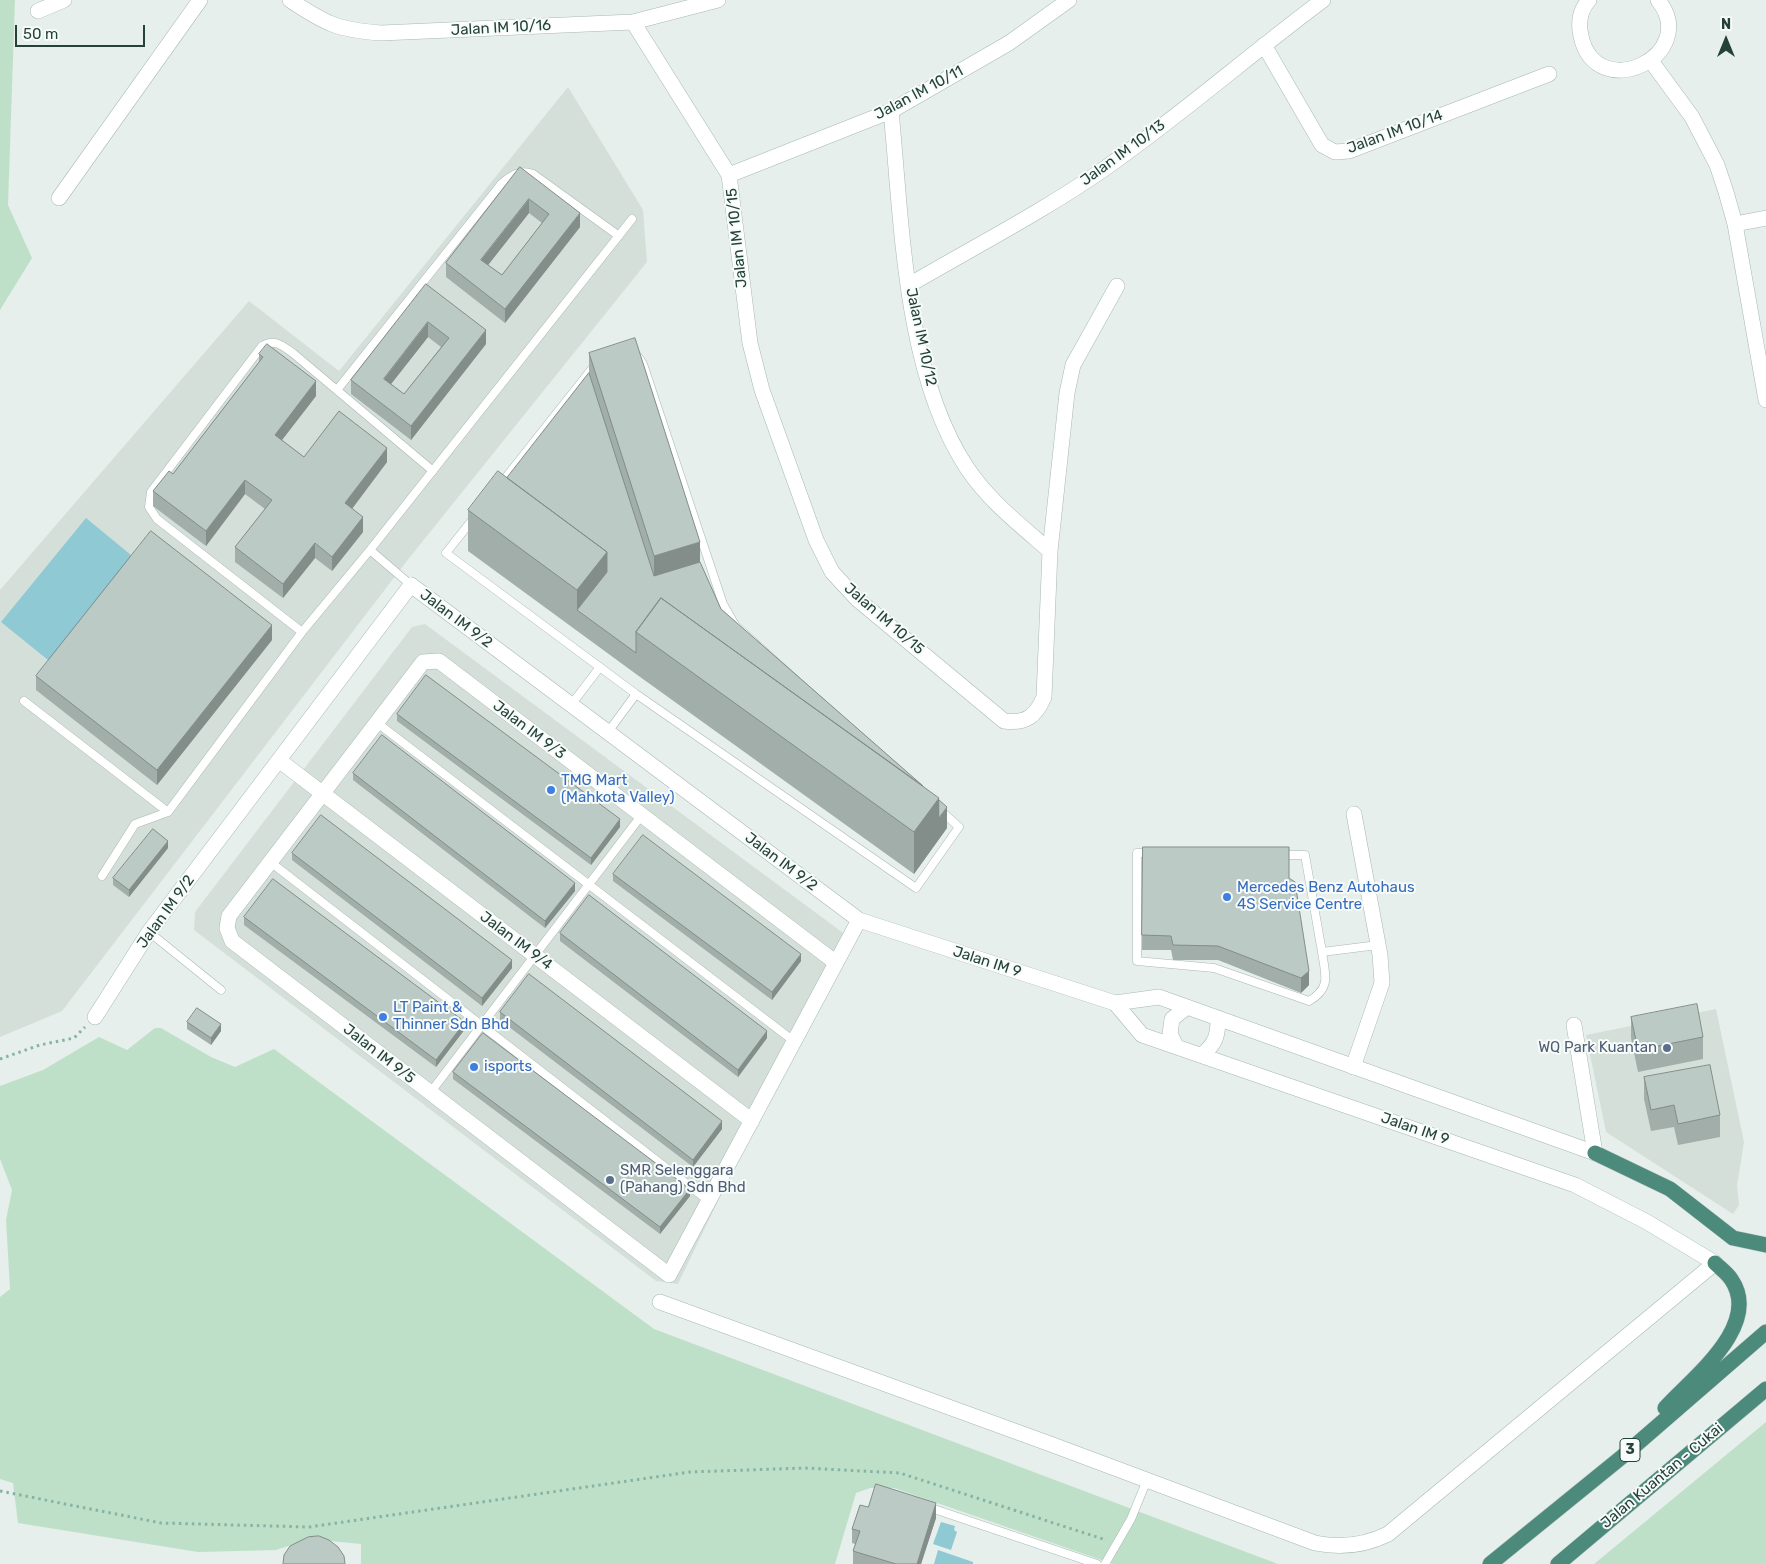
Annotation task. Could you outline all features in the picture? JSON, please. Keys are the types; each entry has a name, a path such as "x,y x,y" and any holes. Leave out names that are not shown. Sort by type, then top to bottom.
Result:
{"highway":[{"path":"1595,1153 1670,1188 1733,1238 1766,1245"},
{"path":"1623,1456 1669,1404 1712,1360 1733,1330 1739,1302 1737,1288 1730,1277 1714,1263"},
{"name":"3","path":"1490,1564 1623,1456 1766,1332"},
{"name":"Jalan Kuantan - Cukai","path":"1558,1564 1766,1389"}],"street":[{"path":"38,10 64,0"},
{"path":"59,198 200,0"},
{"name":"Jalan IM 10/16","path":"290,0 320,20 348,31 381,33 632,22 718,0"},
{"name":"Jalan IM 10/11","path":"729,175 891,111 1009,43 1069,0"},
{"name":"Jalan IM 10/13","path":"909,285 1058,199 1102,170 1142,142 1323,0"},
{"path":"1589,0 1583,7 1578,26 1583,46 1595,61 1613,70 1633,70 1651,61 1662,50 1667,36 1668,20 1663,2"},
{"name":"Jalan IM 10/15","path":"632,22 729,175 744,304 757,371 816,540 832,572 857,599 1004,721 1016,722 1032,716 1038,711 1044,697 1050,551 1067,393 1073,365 1117,286"},
{"name":"Jalan IM 10/14","path":"1264,45 1322,145 1335,152 1349,152 1549,74"},
{"path":"1651,61 1692,117 1716,165 1735,224 1766,400"},
{"name":"Jalan IM 10/12","path":"891,111 909,285 919,344 945,427 967,468 996,504 1050,551"},
{"path":"1735,224 1766,218"},
{"name":"Jalan IM 9/2","path":"95,1017 149,932 410,585 859,920"},
{"name":"Jalan IM 9/3","path":"321,793 423,662 439,661 835,962"},
{"name":"Jalan IM 9/4","path":"280,760 752,1121"},
{"name":"Jalan IM 9/5","path":"321,793 229,916 227,928 232,941 669,1275 710,1201"},
{"path":"1353,1067 1382,983 1378,945 1354,814"},
{"path":"710,1201 795,1042 835,962 859,920"},
{"name":"Jalan IM 9","path":"859,920 1115,1003 1159,997 1595,1153"},
{"name":"Jalan IM 9","path":"1115,1003 1142,1035 1203,1054 1575,1185 1647,1222 1714,1263"},
{"path":"1176,1046 1170,1034 1172,1019 1187,1007"},
{"path":"1203,1054 1214,1045 1218,1034 1218,1018"},
{"path":"1574,1025 1595,1153"},
{"path":"660,1302 1315,1543 1332,1546 1370,1543 1388,1534 1714,1263"}],"lane":[{"path":"337,390 502,183 517,172 526,171 533,174 619,236"},
{"path":"102,876 136,824 168,812 302,632 370,550 632,220"},
{"path":"302,632 157,519 149,506 151,492 256,354 269,342 277,342 294,354 433,471"},
{"path":"617,349 628,349 636,353 644,364 723,604 735,625 959,827 916,888 636,694 446,553 602,356 617,349"},
{"path":"370,550 410,585"},
{"path":"570,705 600,667"},
{"path":"608,732 636,694"},
{"path":"24,701 168,812"},
{"path":"376,722 795,1042"},
{"path":"430,1093 642,816"},
{"path":"1156,853 1137,853 1137,962 1214,968 1309,1001 1319,995 1326,982 1305,855 1265,855"},
{"path":"269,861 710,1201"},
{"path":"149,932 221,990"},
{"path":"1322,952 1378,945"},
{"path":"1105,1564 1118,1544 1147,1480"},
{"path":"922,1505 1097,1564"}],"path":[{"path":"0,1059 40,1045 74,1038 95,1017"},
{"path":"0,1491 161,1523 309,1527 690,1472 805,1468 900,1473 1118,1544"}],"shaded area":[{"path":"568,87 643,210 647,262 406,562 62,1011 0,1037 0,590 249,301 339,371"},
{"path":"425,624 846,935 678,1284 656,1281 194,930 195,912 412,627"},
{"path":"1716,1009 1744,1142 1737,1186 1739,1205 1733,1214 1606,1132 1586,1035"}],"green space":[{"path":"0,0 15,0 8,205 32,258 0,310"},
{"path":"155,1028 161,1028 211,1057 235,1067 274,1049 654,1329 1278,1564 1113,1564 894,1488 870,1488 856,1493 835,1564 361,1564 361,1544 310,1539 276,1550 198,1552 18,1523 13,1483 0,1479 0,1297 10,1289 6,1220 12,1190 0,1159 0,1086 43,1070 99,1037 127,1050"},
{"path":"1766,1422 1766,1564 1594,1564"}],"water":[{"path":"86,518 137,560 53,664 1,622"},
{"path":"941,1522 955,1526 954,1530 957,1532 951,1550 933,1544"},
{"path":"938,1550 973,1562 973,1564 934,1564"}],"building":[{"path":"520,167 580,213 505,309 446,263","holes":["529,199 549,214 502,275 481,260"]},
{"path":"426,284 486,330 411,426 351,380","holes":["428,322 449,338 404,394 384,379"]},
{"path":"635,338 700,542 654,556 589,353"},
{"path":"267,344 316,381 275,435 304,457 339,411 387,448 345,503 363,517 332,557 315,543 283,584 235,547 272,500 245,480 206,531 153,491 169,471 173,474 263,357 259,354"},
{"path":"589,373 654,576 700,562 721,609 923,786 661,598 636,632 636,653 577,610 607,572 607,552 507,478"},
{"path":"498,471 607,552 577,590 468,510"},
{"path":"151,531 272,625 157,770 36,676"},
{"path":"661,598 939,798 914,832 636,632"},
{"path":"426,675 620,819 591,858 397,714"},
{"path":"382,735 575,883 545,921 353,773"},
{"path":"939,800 947,807 939,818"},
{"path":"321,815 512,960 482,998 292,853"},
{"path":"153,829 168,841 129,890 113,878"},
{"path":"643,835 801,954 772,992 613,874"},
{"path":"1143,847 1289,847 1289,878 1295,882 1309,971 1301,978 1218,946 1173,945 1171,936 1142,935"},
{"path":"273,879 465,1022 436,1060 244,917"},
{"path":"589,895 767,1031 738,1070 560,933"},
{"path":"529,974 722,1121 693,1160 500,1012"},
{"path":"1697,1004 1703,1037 1638,1050 1631,1017"},
{"path":"197,1008 221,1024 211,1038 187,1022"},
{"path":"483,1033 690,1189 660,1227 453,1072"},
{"path":"1710,1065 1720,1115 1678,1124 1674,1105 1651,1110 1644,1077"},
{"path":"876,1484 936,1503 917,1564 896,1564 853,1551 860,1531 852,1529 860,1505 868,1507"},
{"path":"319,1536 329,1540 338,1547 344,1556 345,1564 283,1564 284,1555 290,1546 308,1537"}],"place":[{"name":"TMG Mart (Mahkota Valley)","path":"551,790"},
{"name":"Mercedes Benz Autohaus 4S Service Centre","path":"1227,897"},
{"name":"LT Paint & Thinner Sdn Bhd","path":"383,1017"},
{"name":"WQ Park Kuantan","path":"1667,1048"},
{"name":"isports","path":"474,1067"},
{"name":"SMR Selenggara (Pahang) Sdn Bhd","path":"610,1180"}]}
